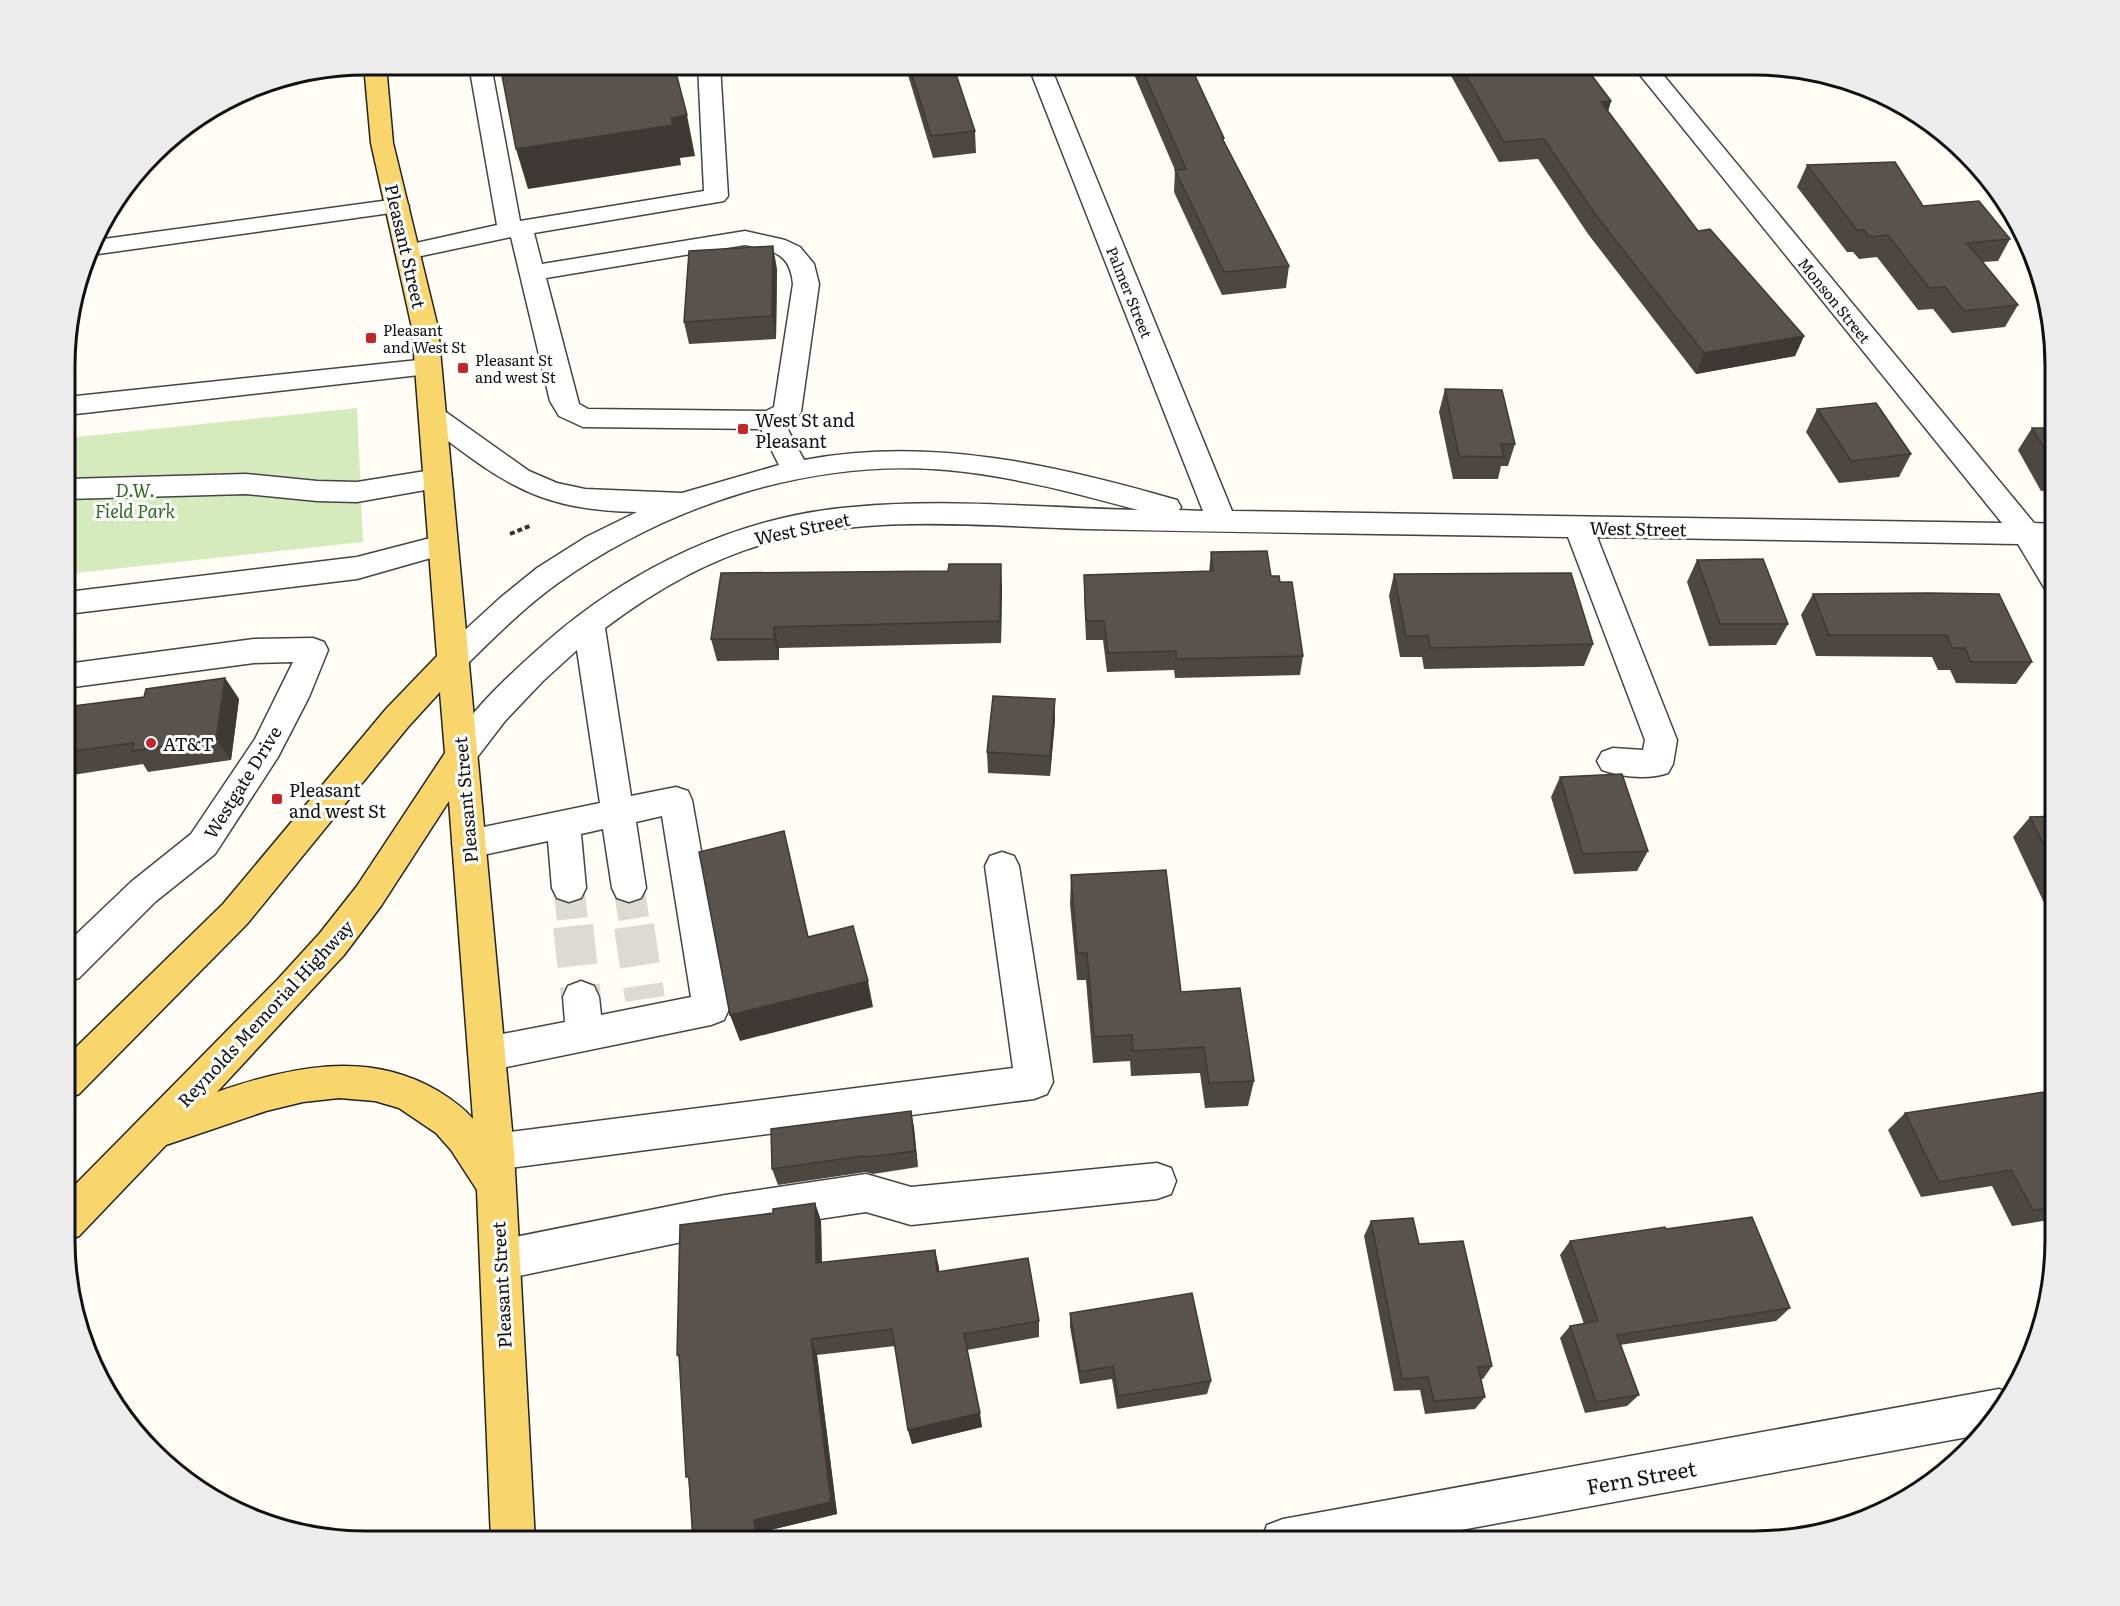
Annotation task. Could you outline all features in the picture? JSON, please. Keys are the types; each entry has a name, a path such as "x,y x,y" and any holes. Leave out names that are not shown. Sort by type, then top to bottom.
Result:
{"main road":[{"name":"Pleasant Street","path":"376,75 382,143 425,328 496,1169 513,1531"},
{"path":"75,1073 235,914 397,718 452,660"},
{"name":"Reynolds Memorial Highway","path":"75,1213 291,990 345,928 369,896 461,755"},
{"path":"154,1132 271,1091 306,1084 365,1083 409,1094 442,1113 496,1169"}],"street":[{"path":"482,75 515,229 531,273 563,400 569,410 583,418 770,420 787,412 806,284 803,266 794,255 773,243 745,238 531,273"},
{"path":"407,252 515,229 716,196 710,75"},
{"name":"Palmer Street","path":"1043,75 1221,520"},
{"name":"Monson Street","path":"1651,75 2041,534"},
{"path":"101,247 397,206"},
{"path":"75,405 428,367"},
{"path":"432,416 518,476 553,492 618,501 686,502"},
{"path":"770,420 796,471"},
{"name":"West Street","path":"452,660 501,614 549,575 614,536 686,502 731,487 796,471 885,461 964,463 1003,468 1221,520"},
{"path":"75,489 246,484 317,491 357,492 438,479"},
{"name":"West Street","path":"461,755 485,723 520,684 589,625 648,584 693,560 741,542 815,521 900,513 1086,519 2041,534"},
{"path":"1579,527 1661,740 1657,764 1613,761"},
{"path":"75,602 357,568 442,544"},
{"path":"589,625 629,888"},
{"name":"Westgate Drive","path":"75,675 254,651 313,650 293,697 267,748 203,844 143,892 75,958"},
{"path":"469,844 676,800 711,1009 646,1010 585,1035 487,1054"},
{"path":"563,824 569,888"},
{"path":"496,1169 1034,1082 1002,866"},
{"path":"580,997 585,1035"},
{"path":"500,1260 725,1214 866,1193 911,1206 1157,1181"},
{"name":"Fern Street","path":"1339,1531 1989,1412"}],"path":[{"path":"510,534 533,525"}],"green space":[{"name":"D.W. Field Park","path":"357,408 363,542 75,573 75,437"}],"building":[{"path":"502,75 677,75 687,115 671,118 673,125 516,149"},
{"path":"912,75 956,75 975,131 931,136"},
{"path":"1144,75 1195,75 1224,138 1222,138 1289,266 1224,272 1175,170 1186,169"},
{"path":"1466,75 1592,75 1611,101 1601,102 1698,231 1710,229 1804,336 1704,353 1595,214 1544,139 1504,142"},
{"path":"1895,162 1923,206 1979,201 2010,239 1967,243 2018,305 1964,311 1945,287 1929,288 1888,235 1870,237 1864,230 1857,230 1807,165"},
{"path":"773,246 772,316 684,322 689,251"},
{"path":"1445,389 1502,390 1515,444 1501,444 1504,457 1459,456"},
{"path":"1876,403 1911,454 1851,461 1817,409"},
{"path":"2032,428 2045,428 2045,450"},
{"path":"1267,551 1271,576 1279,576 1280,582 1292,582 1303,656 1176,659 1176,651 1108,653 1104,621 1086,621 1084,575 1213,571 1211,552"},
{"path":"1763,559 1788,624 1720,624 1697,560"},
{"path":"949,564 1001,564 1000,621 774,627 774,639 711,639 721,573 948,571"},
{"path":"1571,573 1593,644 1430,648 1428,636 1406,636 1394,574"},
{"path":"1813,594 1999,594 2032,662 1971,662 1965,648 1952,648 1947,635 1829,635"},
{"path":"225,678 216,739 132,751 134,743 75,751 75,706 144,697 146,689"},
{"path":"993,696 1055,699 1050,756 987,752"},
{"path":"1622,774 1648,851 1583,854 1560,777"},
{"path":"2045,816 2045,848 2030,817"},
{"path":"784,831 808,937 853,926 868,981 730,1015 699,852"},
{"path":"1166,870 1181,992 1240,988 1254,1081 1209,1083 1204,1047 1133,1051 1132,1035 1094,1037 1087,953 1077,953 1071,875"},
{"path":"2045,1092 2045,1208 2033,1210 2011,1170 1939,1182 1905,1113"},
{"path":"911,1111 915,1151 772,1169 771,1129"},
{"path":"815,1203 816,1263 935,1250 937,1272 1028,1258 1039,1321 964,1334 980,1413 908,1430 892,1329 811,1339 831,1502 754,1520 755,1531 692,1531 689,1477 686,1477 679,1355 677,1355 680,1225 773,1213 773,1209"},
{"path":"1752,1217 1790,1308 1617,1335 1639,1395 1596,1402 1570,1326 1598,1321 1570,1241"},
{"path":"1413,1218 1419,1244 1463,1241 1492,1366 1478,1367 1485,1397 1434,1401 1428,1377 1402,1379 1371,1221"},
{"path":"1192,1293 1211,1381 1118,1396 1113,1366 1080,1372 1070,1313"}],"tunnel":[{"path":"569,888 573,927"},
{"path":"629,888 635,927"},
{"path":"573,926 581,997"},
{"path":"634,926 645,999"}],"place":[{"name":"Pleasant and West St","path":"371,338"},
{"name":"Pleasant St and west St","path":"463,368"},
{"name":"West St and Pleasant","path":"743,429"},
{"name":"AT&T","path":"151,743"},
{"name":"Pleasant and west St","path":"277,799"}]}
